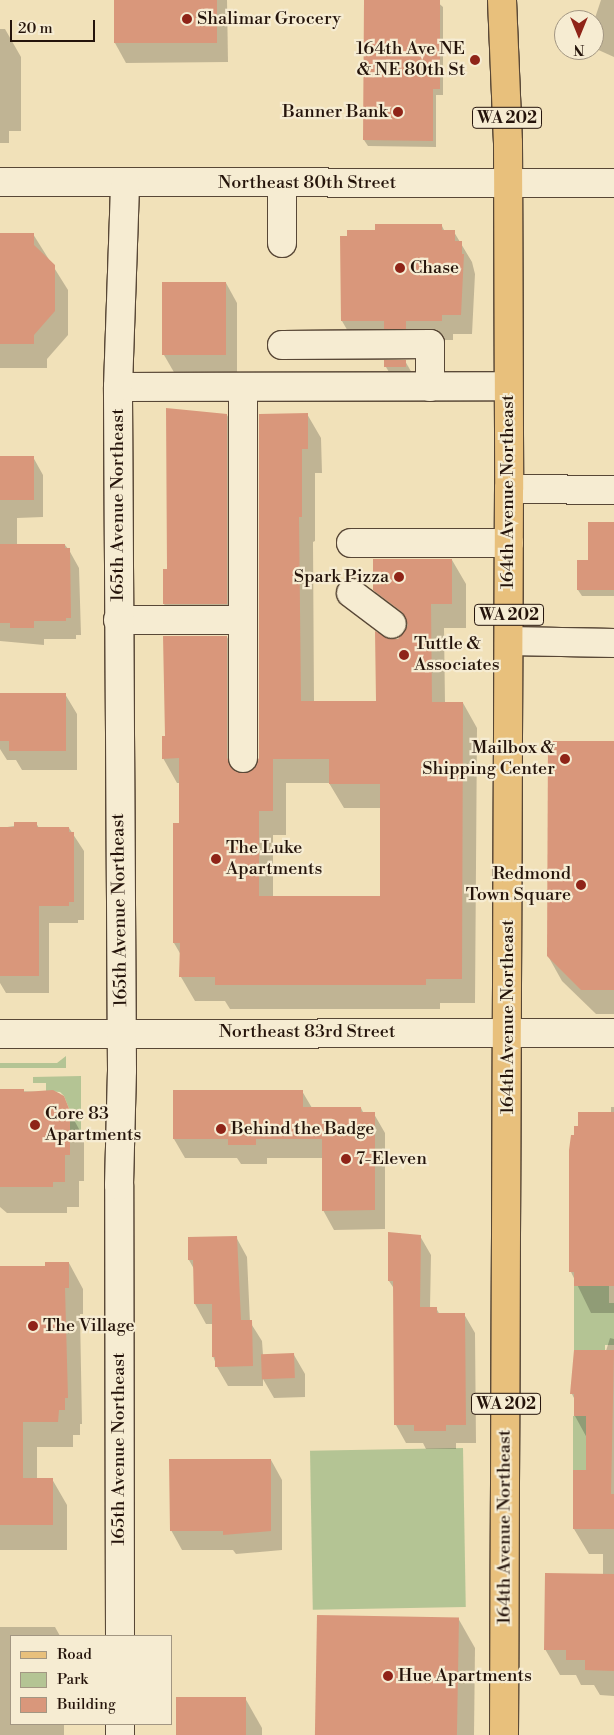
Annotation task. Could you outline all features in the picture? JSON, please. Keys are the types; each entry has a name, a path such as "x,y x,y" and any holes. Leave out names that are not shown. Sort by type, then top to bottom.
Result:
{"main road":[{"name":"164th Avenue Northeast","path":"502,0 507,180 509,489 509,1033 504,1735"}],"street":[{"name":"Northeast 80th Street","path":"0,182 282,183 507,180 614,183"},
{"name":"165th Avenue Northeast","path":"120,1635 122,1033 118,387 125,183"},
{"path":"282,183 282,243"},
{"path":"282,387 282,352 430,344 422,393"},
{"path":"118,387 282,387 356,396 508,386"},
{"path":"243,387 243,758"},
{"path":"509,489 614,490"},
{"path":"351,543 509,543"},
{"path":"352,593 392,624"},
{"path":"118,620 243,620"},
{"path":"509,641 614,643"},
{"name":"Northeast 83rd Street","path":"0,1034 614,1034"}],"green space":[{"path":"66,1056 66,1068 0,1068 0,1063 57,1063"},
{"path":"81,1076 81,1140 70,1140 70,1111 64,1096 60,1092 46,1091 46,1083 33,1083 33,1077"},
{"path":"574,1286 609,1286 609,1303 614,1303 614,1345 605,1345 605,1350 574,1350"},
{"path":"573,1416 612,1416 586,1470 573,1470"},
{"path":"463,1448 466,1607 313,1610 310,1451"}],"building":[{"path":"114,0 217,0 217,43 114,43"},
{"path":"364,0 440,0 440,89 433,89 433,141 363,140"},
{"path":"375,224 442,224 442,230 455,230 455,241 462,241 462,254 464,254 461,315 442,315 442,321 406,321 406,329 384,329 384,321 341,321 340,236 347,236 347,230 375,230"},
{"path":"0,233 34,233 34,245 55,265 55,311 34,335 34,344 0,344"},
{"path":"162,282 226,282 226,355 162,355"},
{"path":"384,360 406,360 406,367 384,367"},
{"path":"166,408 227,414 227,604 163,604 163,569 167,569"},
{"name":"The Luke Apartments","path":"308,413 308,449 302,449 302,517 299,517 301,701 376,701 375,631 390,639 398,639 408,625 402,612 373,590 373,559 452,559 452,604 431,604 432,702 463,702 462,979 426,979 426,985 215,985 215,977 179,977 180,943 173,943 173,823 179,823 179,758 162,759 162,736 165,736 163,636 227,636 227,758 236,772 251,771 259,758 259,414","holes":["273,759 329,759 329,784 380,784 380,896 259,896 259,811 273,811"]},
{"path":"0,456 34,456 34,500 0,500"},
{"path":"588,522 614,522 614,590 577,590 577,560 588,560"},
{"path":"0,544 65,544 65,548 70,548 71,618 66,618 66,621 34,621 34,628 10,628 10,623 0,623"},
{"path":"0,693 66,693 66,751 9,751 9,741 0,741"},
{"name":"Redmond Town Square","path":"548,741 614,741 614,990 581,990 547,956"},
{"path":"14,822 37,822 37,827 69,827 69,832 74,832 74,902 69,902 69,906 39,906 39,976 0,976 0,827 14,827"},
{"name":"Core 83 Apartments","path":"0,1089 24,1089 24,1092 53,1090 64,1096 70,1111 70,1155 65,1155 65,1182 53,1182 53,1187 0,1187"},
{"path":"173,1090 303,1090 303,1107 361,1107 361,1112 375,1112 375,1210 322,1211 322,1139 256,1139 256,1145 228,1145 228,1139 173,1139"},
{"path":"578,1112 614,1112 614,1286 574,1286 574,1272 569,1272 569,1150 571,1135 574,1135 574,1126 578,1126"},
{"path":"388,1232 421,1235 420,1307 437,1307 437,1313 465,1313 466,1425 446,1425 446,1431 414,1431 414,1425 394,1425 393,1281 388,1281"},
{"path":"237,1236 241,1320 252,1320 253,1366 215,1367 215,1357 212,1357 212,1304 194,1304 193,1260 188,1260 188,1237"},
{"name":"The Village","path":"45,1262 69,1262 69,1288 65,1288 68,1398 65,1398 65,1410 59,1410 58,1422 23,1422 23,1478 53,1478 53,1525 0,1525 0,1266 45,1266"},
{"path":"574,1350 614,1350 611,1494 614,1494 614,1529 573,1529 573,1470 586,1470 586,1416 574,1416 574,1394 570,1394"},
{"path":"294,1353 295,1378 262,1379 261,1354"},
{"path":"169,1459 271,1459 271,1531 223,1535 223,1531 170,1531"},
{"path":"545,1573 614,1574 614,1671 585,1670 585,1660 566,1660 566,1650 544,1650"},
{"name":"Hue Apartments","path":"317,1615 459,1617 457,1735 315,1735"},
{"path":"176,1697 246,1697 246,1735 176,1735"}],"place":[{"name":"Shalimar Grocery","path":"187,19"},
{"name":"164th Ave NE & NE 80th St","path":"475,60"},
{"name":"Banner Bank","path":"398,112"},
{"name":"Chase","path":"400,268"},
{"name":"Spark Pizza","path":"399,577"},
{"name":"Tuttle & Associates","path":"404,655"},
{"name":"Mailbox & Shipping Center","path":"565,759"},
{"name":"The Luke Apartments","path":"216,859"},
{"name":"Redmond Town Square","path":"581,885"},
{"name":"Core 83 Apartments","path":"35,1125"},
{"name":"Behind the Badge","path":"221,1129"},
{"name":"7-Eleven","path":"346,1159"},
{"name":"The Village","path":"33,1326"},
{"name":"Hue Apartments","path":"388,1676"}]}
